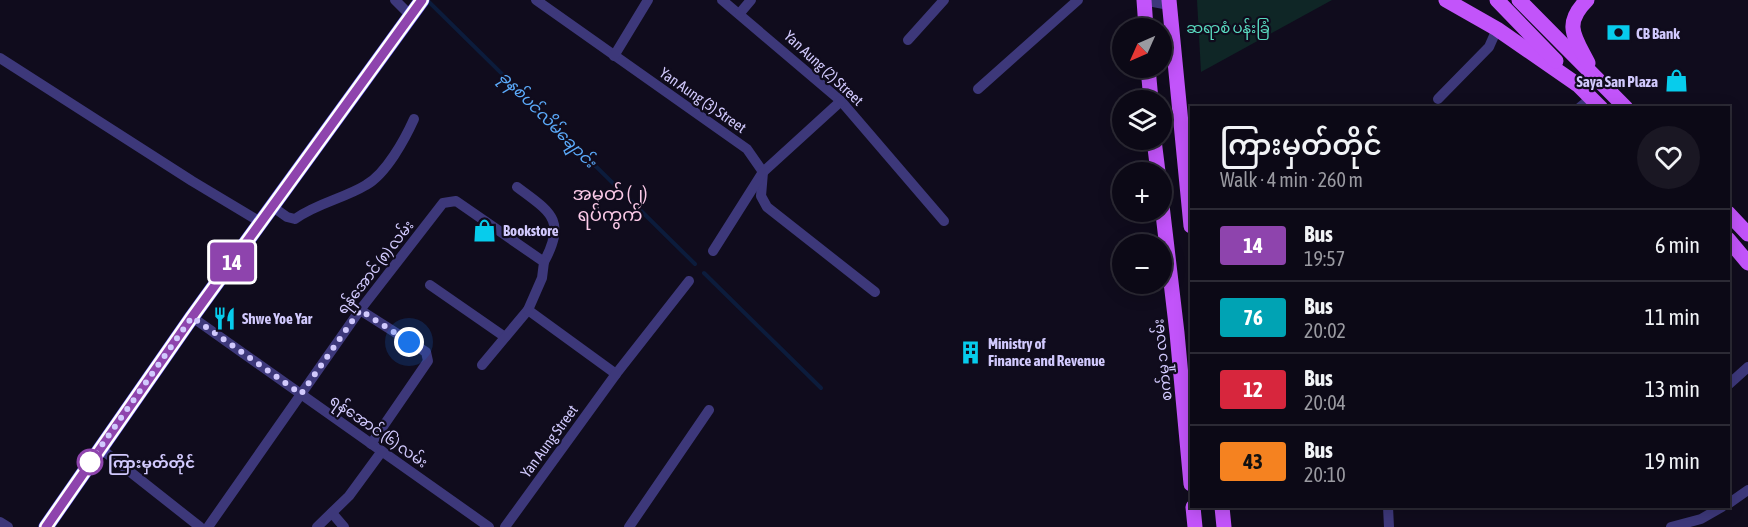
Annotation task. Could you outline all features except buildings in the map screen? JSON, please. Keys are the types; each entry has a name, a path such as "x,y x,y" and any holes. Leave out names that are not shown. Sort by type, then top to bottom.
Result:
{"main road":[{"path":"46,527 192,317 422,0"},
{"path":"1446,0 1497,29 1578,85"},
{"path":"1497,0 1578,85 1590,105"},
{"path":"1519,0 1624,106"},
{"path":"1587,0 1578,9 1572,22 1576,40 1596,79"},
{"path":"1168,3 1190,218"},
{"path":"1730,215 1747,230 1730,239"},
{"name":"စက်မှု ၁ လမ်း","path":"1164,222 1186,377 1190,463"},
{"path":"1730,241 1748,263"},
{"path":"1193,508 1195,527"},
{"path":"1222,508 1224,527"}],"street":[{"path":"395,0 411,16"},
{"name":"Yan Aung (3) Street","path":"536,0 747,149 763,172"},
{"path":"614,56 648,0"},
{"name":"Yan Aung (2) Street","path":"722,0 841,101 944,221"},
{"path":"740,14 751,0"},
{"path":"908,40 944,0"},
{"path":"978,89 1078,0"},
{"path":"1144,9 1168,3"},
{"path":"1438,99 1489,47 1497,29"},
{"path":"0,58 192,181 262,222"},
{"path":"713,250 763,172 841,101"},
{"path":"273,207 287,217 295,219 307,210 368,185 404,142 414,119"},
{"path":"763,172 761,196 767,207 875,292"},
{"path":"482,365 528,310 542,278 544,262 553,244 555,225 549,211 517,187"},
{"name":"ရန်အောင် (၈) လမ်း","path":"208,527 360,310 443,203 456,201 544,262"},
{"name":"Yan Aung Street","path":"505,527 616,374 689,281"},
{"path":"430,285 505,337"},
{"path":"360,310 426,352 428,357 428,361 371,444"},
{"path":"528,310 616,374"},
{"name":"ရန်အောင် (၆) လမ်း","path":"192,317 489,527"},
{"path":"1730,383 1748,367"},
{"path":"629,527 709,410"},
{"path":"100,448 200,527"},
{"path":"317,527 349,496 381,451"},
{"path":"1730,503 1748,490"},
{"path":"1388,508 1389,527"},
{"path":"1671,527 1701,519 1720,508"},
{"path":"332,513 344,527"},
{"path":"0,522 8,527"}],"green space":[{"name":"ဆရာစံ ပန်းခြံ","path":"1197,0 1332,0 1201,72"}],"waterway":[{"name":"ခုနစ်ပင်လိမ်ချောင်း","path":"427,0 695,264"},
{"name":"ခုနစ်ပင်လိမ်ချောင်း","path":"704,273 821,388"}],"bus line":[{"name":"14","path":"46,527 192,317 422,0"}],"place":[{"name":"CB Bank","path":"1618,33"},
{"name":"Saya San Plaza","path":"1676,81"},
{"name":"Bookstore","path":"485,230"},
{"name":"Shwe Yoe Yar","path":"224,318"},
{"name":"Ministry of Finance and Revenue","path":"970,352"},
{"name":"ကြားမှတ်တိုင်","path":"90,462"}],"district":[{"name":"အမှတ် (၂) ရပ်ကွက်","path":"610,203"}],"route":[{"path":"90,462 192,317 301,394 360,310 409,342"}]}
